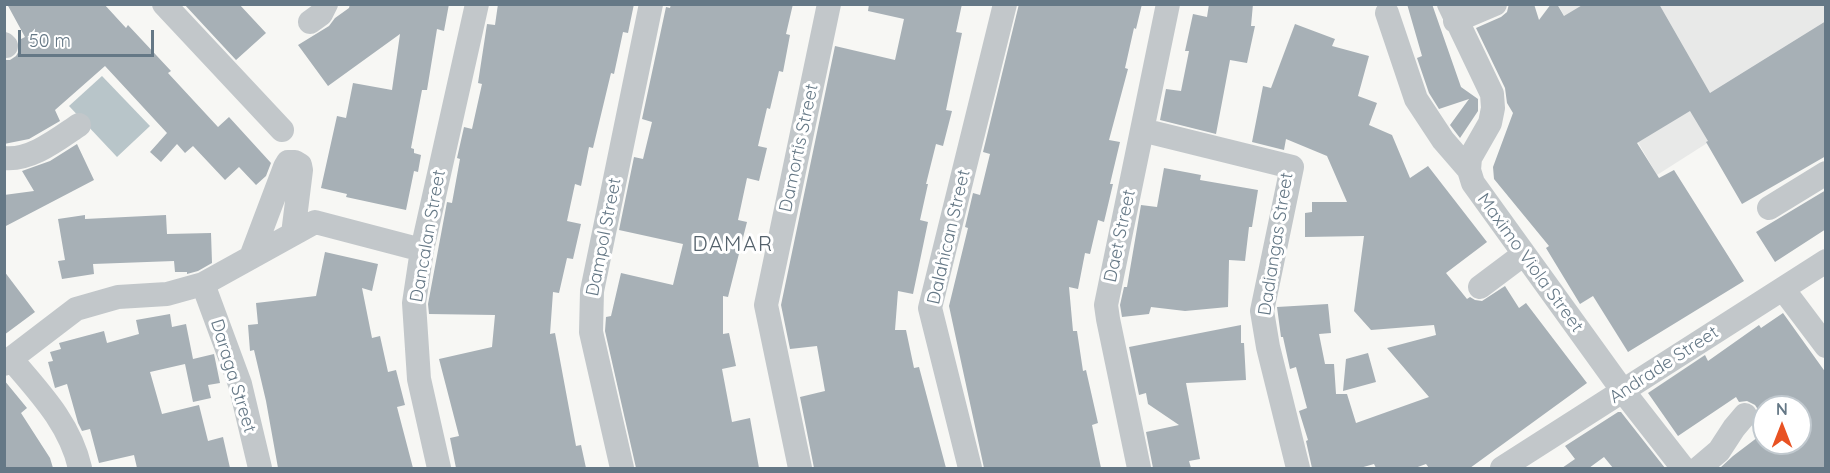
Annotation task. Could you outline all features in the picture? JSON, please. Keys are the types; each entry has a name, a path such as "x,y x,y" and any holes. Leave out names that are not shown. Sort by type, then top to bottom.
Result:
{"street":[{"path":"164,4 282,130"},
{"name":"Dancalan Street","path":"439,468 418,379 414,303 422,250 477,4"},
{"name":"Dampol Street","path":"622,468 591,332 592,291 651,4"},
{"name":"Damortis Street","path":"800,468 766,305 829,4"},
{"name":"Dalahican Street","path":"970,468 930,308 1005,4"},
{"name":"Daet Street","path":"1139,468 1106,305 1168,4"},
{"path":"1469,170 1470,158 1490,123 1493,108 1492,94 1452,13 1495,4"},
{"name":"Maximo Viola Street","path":"1387,13 1416,99 1443,140 1469,170 1473,183 1623,392 1683,468"},
{"path":"4,158 12,159 27,155 48,145 79,125"},
{"name":"Dadiangas Street","path":"1142,130 1292,167 1262,311 1268,347 1298,468"},
{"path":"251,257 288,162 300,165 301,170 293,234"},
{"path":"1769,208 1826,173"},
{"path":"80,468 75,448 54,410 8,361 76,309 118,297 167,294 203,284 315,222 422,250"},
{"path":"1480,287 1524,254"},
{"name":"Andrade Street","path":"1502,468 1826,261"},
{"name":"Daraga Street","path":"203,284 240,384 260,468"},
{"path":"1783,289 1826,346"},
{"path":"1699,468 1719,451 1745,416"}],"shaded area":[{"path":"1558,5 1825,5 1825,68 1657,175"},
{"path":"102,76 150,126 117,157 69,106"}],"building":[{"path":"7,4 104,4 126,28 128,25 171,71 168,73 218,127 229,117 271,163 266,176 256,185 239,167 225,180 193,146 185,153 177,144 161,162 150,152 167,133 105,66 55,110 60,121 29,139 4,144 4,60 10,60 16,56 20,49 19,40 25,37"},
{"path":"184,4 239,4 266,33 236,60"},
{"path":"350,4 449,4 444,31 437,29 427,90 422,90 411,148 414,149 414,153 421,155 418,172 414,171 406,210 346,197 347,194 321,188 337,116 346,118 353,83 392,90 400,34 328,86 298,45 329,26 335,18 349,8"},
{"path":"498,4 634,4 628,33 623,32 614,74 611,73 593,148 589,147 581,186 575,184 567,221 581,224 573,259 567,258 559,293 553,292 550,334 555,333 576,446 581,445 586,468 456,468 450,438 459,436 439,359 492,347 495,315 429,314 428,304 447,202 452,203 460,159 457,158 464,127 472,129 482,84 478,83 487,24 495,25"},
{"path":"671,4 793,4 786,34 790,35 783,72 779,71 758,146 767,148 759,181 747,178 738,220 747,222 728,297 723,296 723,334 729,333 736,366 722,369 732,422 750,418 759,468 636,468 605,331 606,317 611,316 621,273 673,285 683,244 619,230 634,157 643,159 652,122 642,119 666,7 670,8"},
{"path":"869,4 962,4 956,32 962,33 946,110 952,111 943,146 936,144 926,184 928,184 920,220 928,222 913,294 898,291 895,330 906,330 914,368 919,367 946,468 814,468 800,397 825,391 817,346 790,349 781,305 835,46 895,60 904,19 868,11"},
{"path":"1019,4 1142,4 1136,29 1134,28 1125,68 1128,69 1109,140 1120,142 1104,222 1098,220 1090,254 1085,253 1078,289 1069,287 1073,331 1077,331 1083,371 1086,370 1098,423 1092,425 1101,468 984,468 949,306 968,228 965,227 973,193 980,195 990,154 983,152"},
{"path":"1209,4 1253,4 1251,26 1255,26 1247,63 1230,60 1216,134 1160,120 1166,89 1181,91 1189,51 1185,51 1193,14 1207,17"},
{"path":"1407,4 1432,4 1461,87 1478,99 1478,111 1460,138 1450,125 1469,99 1439,109 1429,93 1417,58 1422,56"},
{"path":"1509,4 1534,4 1539,20 1551,4 1557,4 1564,16 1584,4 1659,4 1710,93 1826,21 1826,156 1742,204 1690,111 1637,143 1659,178 1674,170 1744,281 1628,352 1593,296 1580,304 1546,248 1549,246 1494,179 1493,167 1513,113 1507,103 1505,88 1476,28 1501,17 1507,12"},
{"path":"1295,24 1335,39 1332,46 1369,56 1358,96 1377,103 1369,125 1392,135 1410,178 1428,166 1487,242 1446,273 1467,299 1470,297 1482,301 1505,286 1519,308 1526,303 1587,383 1470,468 1429,468 1426,464 1415,468 1376,468 1374,464 1360,468 1312,468 1306,441 1308,440 1299,411 1307,408 1296,367 1290,369 1283,337 1281,337 1277,307 1328,304 1331,333 1319,334 1325,364 1334,364 1336,394 1347,394 1356,423 1429,397 1387,348 1436,335 1434,325 1371,330 1354,311 1364,236 1305,237 1305,213 1312,212 1312,202 1347,202 1327,156 1286,139 1284,150 1252,142 1263,86 1271,88"},
{"path":"77,144 94,180 4,227 4,195 34,191 22,171 50,161"},
{"path":"1164,168 1201,175 1200,180 1258,190 1252,227 1249,227 1245,261 1229,260 1228,307 1185,311 1151,307 1149,314 1122,317 1120,305 1124,287 1127,287 1141,205 1157,207"},
{"path":"1826,190 1826,229 1775,262 1756,232"},
{"path":"85,215 85,219 166,215 167,234 211,233 212,263 187,274 187,272 175,272 174,261 93,264 94,274 62,279 58,261 65,260 58,219"},
{"path":"325,252 378,264 372,291 362,288 372,338 380,336 388,372 396,370 405,405 397,407 413,468 278,468 254,350 250,351 248,325 258,324 256,303 316,296"},
{"path":"4,271 35,312 4,335"},
{"path":"1783,313 1826,373 1826,468 1720,468 1752,442 1752,455 1812,455 1812,395 1752,395 1752,404 1747,401 1739,402 1736,397 1678,436 1648,393 1705,355 1708,361 1759,325 1761,328"},
{"path":"170,314 172,327 186,324 193,359 214,354 220,383 208,385 211,398 193,402 185,364 150,372 162,414 199,405 208,441 223,437 230,468 137,468 134,455 99,463 90,429 82,431 78,423 67,384 55,388 48,362 53,361 50,352 61,349 59,343 104,331 107,343 139,334 136,320"},
{"path":"1241,325 1246,380 1186,383 1200,459 1189,461 1191,468 1153,468 1146,432 1179,425 1148,404 1146,393 1139,395 1129,347"},
{"path":"1368,353 1376,382 1343,391 1346,359"},
{"path":"4,380 27,408 21,413 50,458 53,468 4,468"},
{"path":"1621,412 1665,468 1613,468 1604,457 1589,468 1562,468 1575,459 1565,446"}],"district":[{"name":"DAMAR","path":"733,245"}]}
